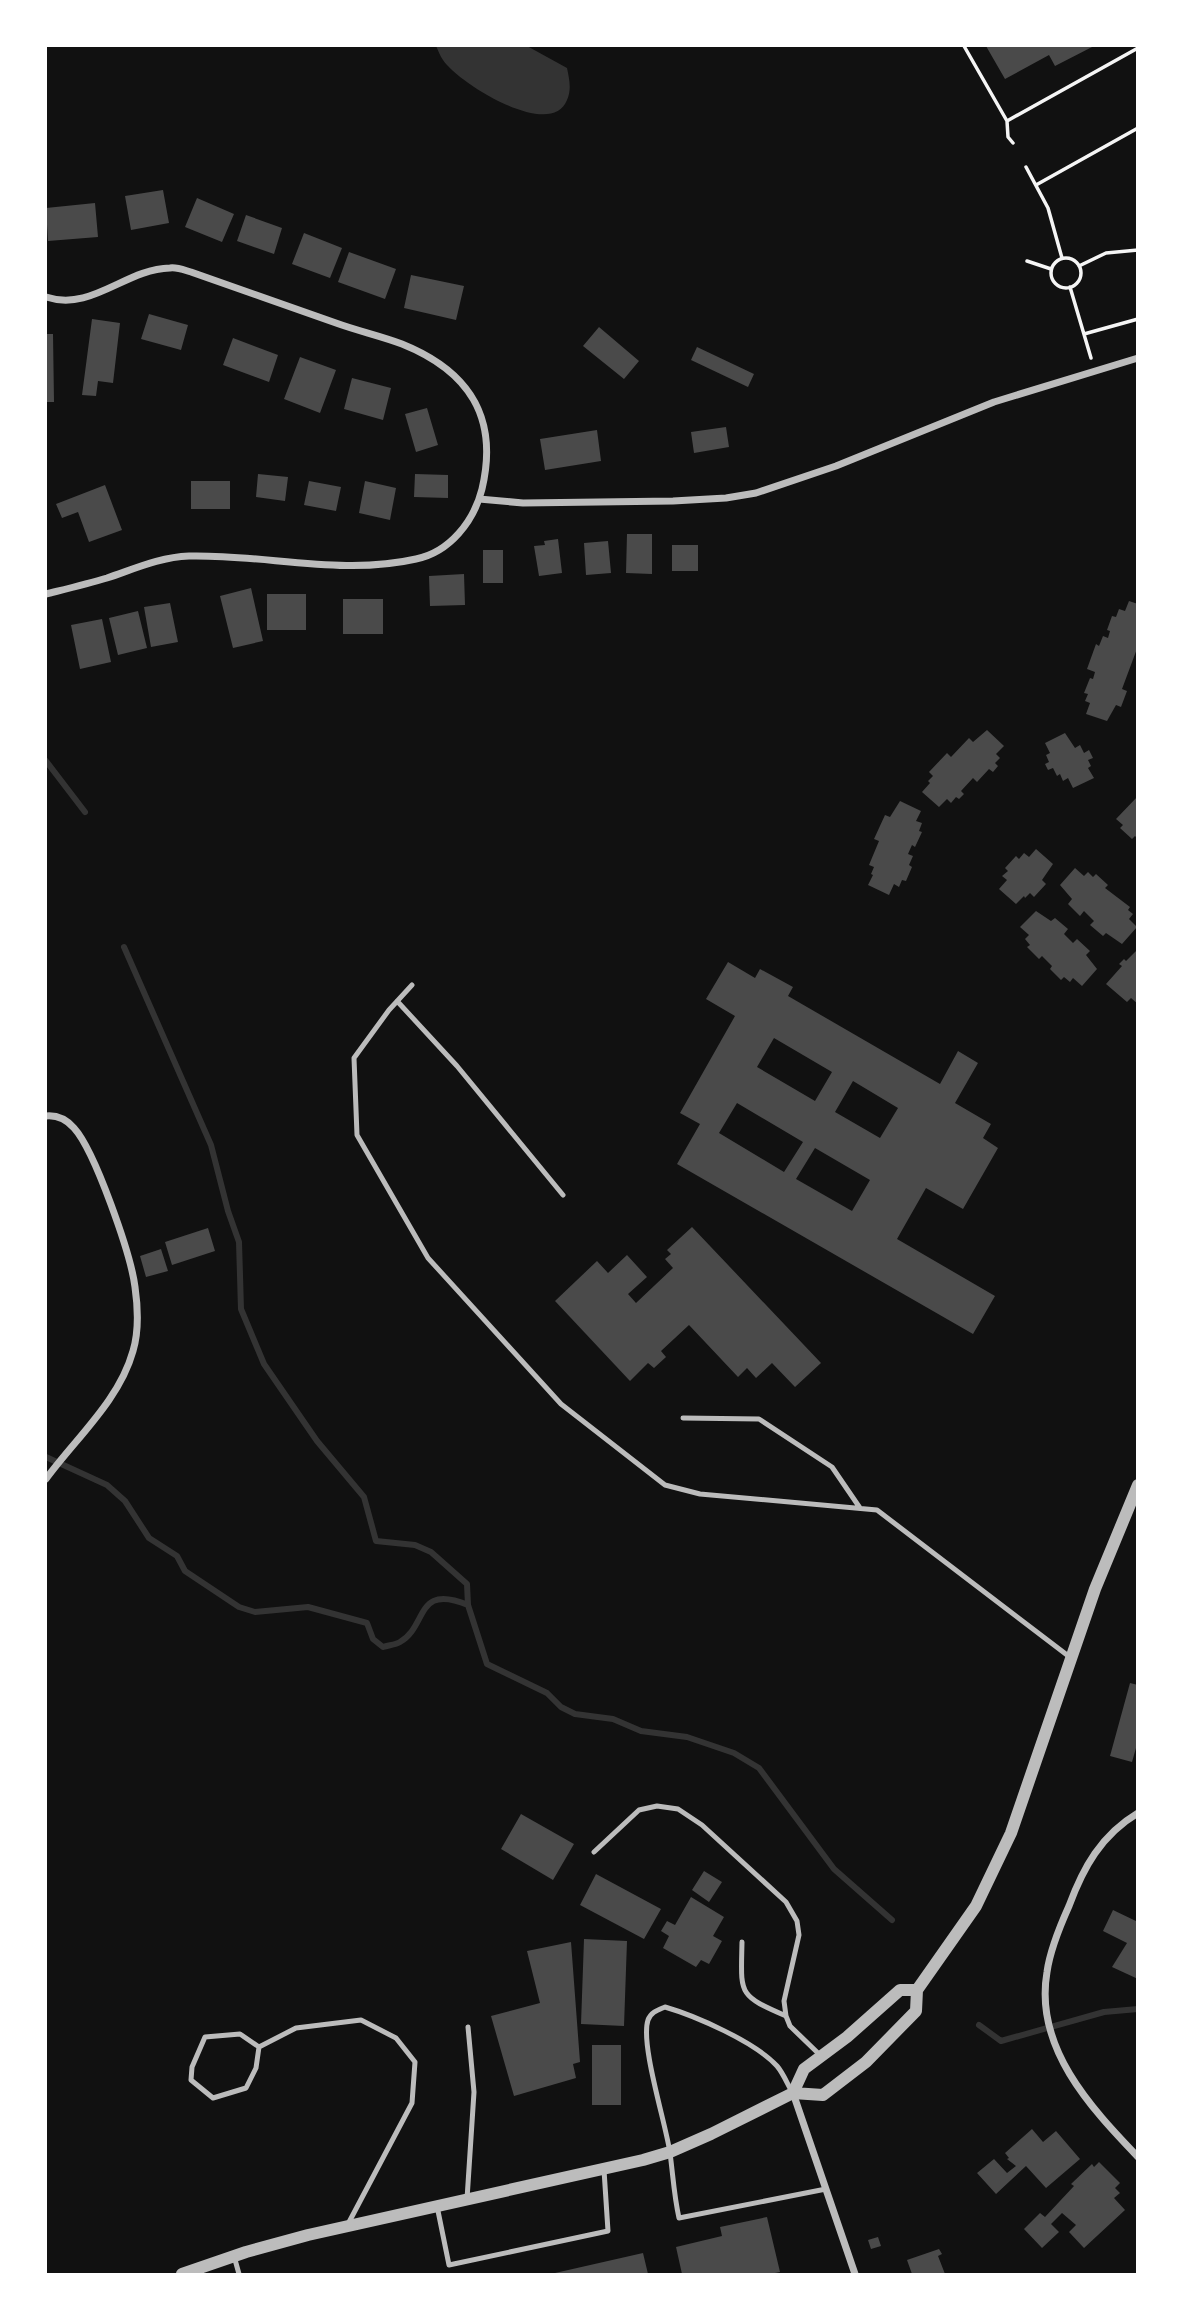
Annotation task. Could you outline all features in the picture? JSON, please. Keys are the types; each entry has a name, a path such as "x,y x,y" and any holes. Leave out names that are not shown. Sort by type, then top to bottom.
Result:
{"street":[{"path":"46,298 70,301 88,298 141,274 172,267 424,354 460,379 475,401 482,418 487,446 487,466 479,499 468,522 444,547 417,559 365,565 230,556 185,556 152,562 46,594"},
{"path":"479,499 523,503 673,501 756,493 836,466 994,401 1138,358"},
{"path":"46,1115 58,1116 73,1127 87,1148 127,1254 135,1284 138,1319 134,1347 120,1381 103,1410 46,1479"},
{"path":"182,2274 234,2256 346,2227 604,2170 670,2152 793,2093 822,2095 866,2062 916,2011 916,1990 976,1906 995,1870 1021,1807 1096,1589 1138,1485"},
{"path":"1138,1813 1127,1819 1099,1847 1087,1862 1077,1883 1047,1971 1046,2016 1063,2061 1092,2109 1138,2157"},
{"path":"855,2274 793,2093 804,2069 847,2037 901,1990 916,1990"}],"lane":[{"path":"412,985 354,1058 357,1135 428,1258 561,1404 664,1485 700,1494 877,1510 1071,1658"},
{"path":"397,1002 457,1066 563,1195"},
{"path":"683,1418 759,1419 832,1467 860,1508"},
{"path":"594,1852 639,1810 657,1806 678,1809 702,1825 786,1902 797,1921 799,1935 784,2001 786,2017 790,2026 821,2056"},
{"path":"742,1942 741,1987 747,1997 786,2017"},
{"path":"793,2093 777,2066 731,2034 665,2007 654,2012 648,2019 647,2043 670,2152 674,2197 679,2218 826,2189"},
{"path":"259,2047 296,2028 361,2020 396,2038 415,2062 412,2104 346,2227"},
{"path":"467,2201 474,2092 468,2027"},
{"path":"240,2034 259,2047 256,2068 246,2088 213,2098 191,2080 192,2067 205,2037 240,2034"},
{"path":"437,2206 449,2265 608,2231 604,2170"},
{"path":"234,2256 239,2274"}],"path":[{"path":"964,46 1007,121 1008,137 1013,143"},
{"path":"1007,121 1138,48"},
{"path":"1036,185 1138,128"},
{"path":"1026,167 1048,208 1062,258"},
{"path":"1079,266 1106,253 1138,250"},
{"path":"1069,258 1079,266 1080,279 1069,287 1055,283 1051,269 1055,262 1069,258"},
{"path":"1027,261 1051,269"},
{"path":"1069,287 1095,370"},
{"path":"1084,334 1138,319"}],"shaded area":[{"path":"436,46 527,46 567,68 569,96 558,111 543,114 505,104 466,82 442,58"}],"building":[{"path":"986,46 1094,46 1055,66 1049,55 1005,79"},
{"path":"163,190 169,223 131,230 125,196"},
{"path":"197,198 234,214 222,242 185,227"},
{"path":"95,203 98,237 48,241 46,208"},
{"path":"246,215 282,228 274,254 237,241"},
{"path":"304,233 342,248 330,278 292,264"},
{"path":"349,252 396,269 385,299 338,282"},
{"path":"411,275 464,286 456,320 404,308"},
{"path":"149,314 188,325 181,350 141,339"},
{"path":"92,319 120,323 113,383 98,381 96,396 82,395"},
{"path":"599,327 639,361 624,379 583,346"},
{"path":"46,334 53,334 54,402 46,402"},
{"path":"233,338 278,355 269,382 223,365"},
{"path":"697,347 754,374 748,387 691,360"},
{"path":"300,357 336,370 320,413 284,399"},
{"path":"352,378 391,388 383,420 344,409"},
{"path":"427,408 438,445 416,452 405,414"},
{"path":"726,427 729,447 694,453 691,432"},
{"path":"597,430 601,461 545,470 540,439"},
{"path":"258,474 288,477 285,501 256,497"},
{"path":"415,474 448,475 448,498 414,497"},
{"path":"191,481 230,481 230,509 191,509"},
{"path":"309,481 341,487 336,511 304,505"},
{"path":"365,481 396,488 390,520 359,513"},
{"path":"105,485 122,530 89,542 78,512 62,518 56,504"},
{"path":"627,534 652,534 652,574 626,573"},
{"path":"558,539 562,573 539,576 534,546 545,545 544,541"},
{"path":"608,541 611,573 586,575 584,543"},
{"path":"672,545 698,545 698,571 672,571"},
{"path":"483,550 503,550 503,583 483,583"},
{"path":"464,574 465,605 430,606 429,576"},
{"path":"251,588 263,641 233,648 220,596"},
{"path":"267,594 306,594 306,630 267,630"},
{"path":"343,599 383,599 383,634 343,634"},
{"path":"1129,601 1138,604 1138,646 1122,689 1127,691 1121,707 1116,705 1107,721 1086,714 1090,703 1085,701 1088,694 1084,693 1095,672 1087,669 1096,644 1099,646 1103,636 1108,638 1110,631 1107,630 1112,616 1116,617 1119,609 1125,611"},
{"path":"170,603 178,642 151,647 144,607"},
{"path":"138,611 147,648 118,655 109,618"},
{"path":"102,619 111,662 80,669 71,625"},
{"path":"987,730 1004,746 996,754 1000,758 995,763 998,766 993,772 989,769 977,782 973,778 961,791 964,794 959,799 956,797 951,803 947,799 939,807 922,792 933,776 929,772 947,753 951,757 969,738 973,742"},
{"path":"1065,733 1075,748 1080,745 1084,753 1089,750 1093,758 1088,760 1091,766 1088,768 1094,778 1073,788 1068,778 1063,781 1060,774 1057,776 1053,768 1048,770 1045,764 1049,762 1046,755 1050,753 1045,743"},
{"path":"1138,796 1138,839 1135,836 1132,839 1120,828 1123,825 1116,819"},
{"path":"900,801 921,811 916,821 922,823 919,831 922,832 915,847 912,845 908,854 913,856 906,881 902,880 899,887 894,884 889,895 868,885 874,867 869,865 879,841 874,839 885,815 890,817"},
{"path":"1036,849 1053,864 1042,880 1046,884 1034,897 1030,893 1016,904 999,889 1007,880 1002,876 1008,871 1005,868 1016,856 1019,859 1024,853 1029,857"},
{"path":"1075,868 1084,876 1088,872 1093,877 1096,874 1108,885 1105,888 1130,907 1128,910 1133,914 1129,919 1137,927 1122,944 1106,933 1103,936 1090,925 1094,921 1084,911 1080,916 1068,904 1072,899 1060,885"},
{"path":"1036,911 1051,921 1055,918 1068,929 1064,934 1073,943 1077,939 1090,951 1086,955 1097,969 1082,986 1073,978 1070,982 1064,977 1061,980 1042,956 1039,959 1027,947 1030,945 1025,939 1029,935 1020,927"},
{"path":"1138,949 1138,1004 1131,998 1127,1002 1106,984 1122,966 1119,964"},
{"path":"728,962 755,978 760,969 793,987 788,996 940,1084 958,1051 978,1063 955,1103 991,1124 983,1138 998,1148 963,1209 926,1188 897,1239 995,1296 973,1334 677,1164 700,1124 680,1113 735,1016 706,999","holes":["774,1038 832,1072 815,1101 757,1067","853,1081 898,1108 880,1138 835,1112","737,1103 803,1142 784,1172 719,1133","815,1148 870,1180 852,1211 796,1179"]},
{"path":"692,1227 821,1363 795,1387 772,1363 756,1378 747,1368 738,1377 689,1325 661,1351 666,1357 654,1368 648,1363 630,1381 555,1301 597,1261 608,1273 627,1255 647,1277 628,1294 636,1303 673,1268 665,1259 671,1254 667,1250"},
{"path":"208,1228 215,1251 172,1265 165,1242"},
{"path":"161,1249 168,1271 146,1277 140,1256"},
{"path":"1130,1683 1138,1685 1138,1741 1132,1762 1110,1756"},
{"path":"521,1814 574,1844 553,1880 501,1849"},
{"path":"704,1871 722,1882 709,1902 692,1890"},
{"path":"596,1874 661,1909 644,1939 580,1905"},
{"path":"691,1897 724,1917 713,1936 722,1941 709,1964 701,1960 696,1967 663,1948 669,1936 661,1931 667,1921 675,1925"},
{"path":"1113,1910 1138,1922 1138,1979 1112,1967 1127,1943 1103,1931"},
{"path":"584,1939 627,1941 624,2026 581,2024"},
{"path":"571,1942 580,2062 573,2064 576,2078 514,2096 491,2016 540,2003 527,1951"},
{"path":"592,2045 621,2045 621,2105 592,2105"},
{"path":"1032,2129 1043,2142 1056,2131 1080,2159 1046,2188 1026,2166 996,2194 977,2173 994,2159 1007,2173 1016,2166 1007,2159 1009,2158 1005,2153"},
{"path":"1099,2162 1120,2183 1115,2188 1120,2193 1114,2198 1125,2210 1084,2248 1069,2232 1076,2225 1062,2213 1051,2224 1059,2232 1042,2248 1024,2229 1040,2213 1045,2217 1074,2186 1071,2184 1092,2164 1094,2167"},
{"path":"767,2217 780,2272 682,2274 676,2247 722,2236 720,2227"},
{"path":"878,2237 881,2246 871,2249 868,2240"},
{"path":"939,2249 942,2254 938,2256 945,2274 912,2274 907,2260"},
{"path":"643,2253 648,2274 555,2274 555,2273"}],"waterway":[{"path":"46,761 85,812"},
{"path":"124,947 211,1145 239,1242 241,1309 264,1364 317,1441 364,1497 376,1541 415,1545 431,1552 467,1584 468,1605 487,1664 547,1693 561,1707 575,1714 613,1719 641,1731 687,1737 734,1753 759,1768 834,1869 892,1920"},
{"path":"46,1457 107,1485 125,1501 149,1538 177,1556 185,1571 239,1607 255,1612 308,1607 367,1623 373,1639 383,1647 398,1643 409,1635 425,1609 439,1599 468,1605"},
{"path":"979,2025 1001,2041 1104,2012 1138,2009"}]}
